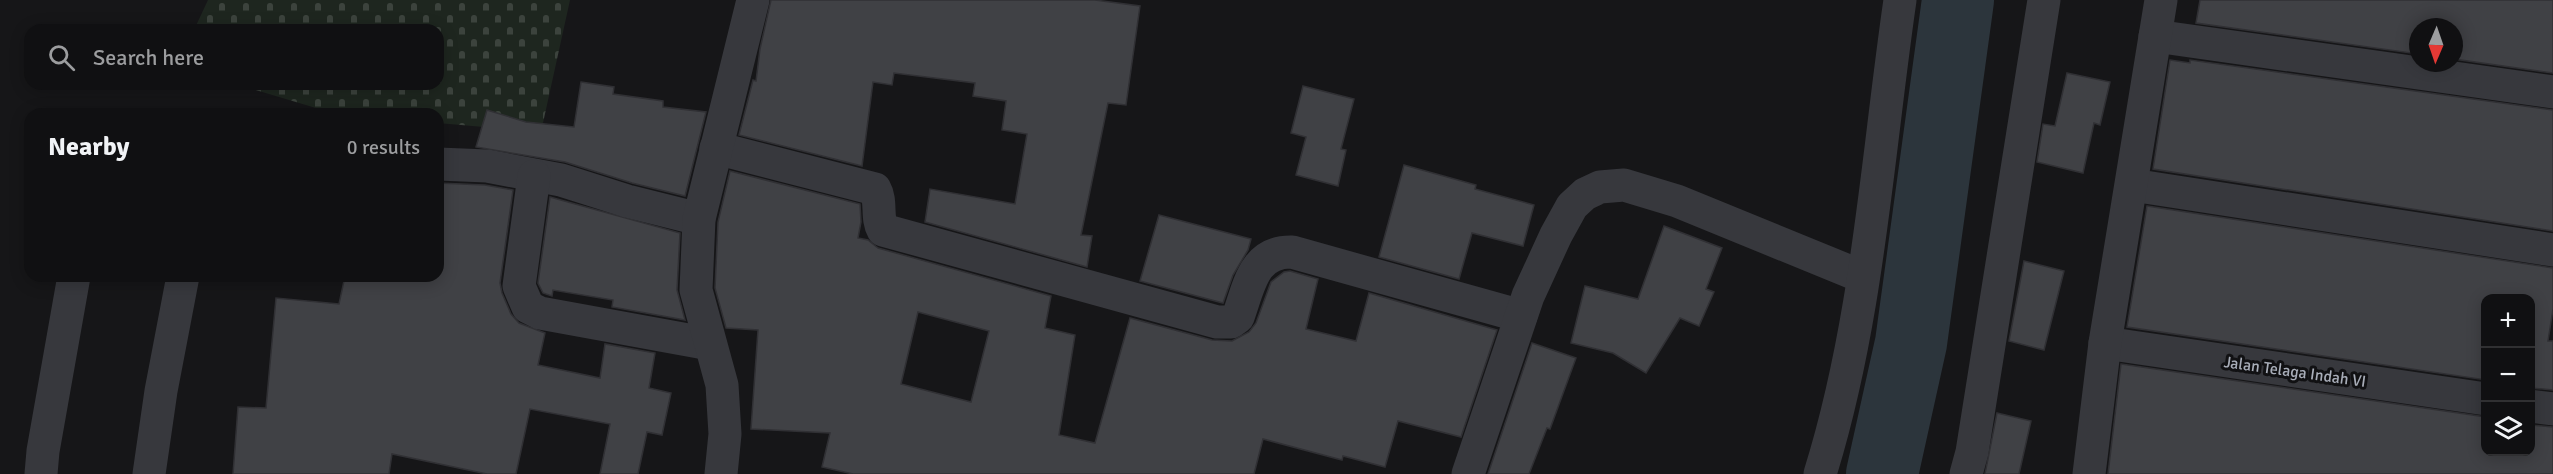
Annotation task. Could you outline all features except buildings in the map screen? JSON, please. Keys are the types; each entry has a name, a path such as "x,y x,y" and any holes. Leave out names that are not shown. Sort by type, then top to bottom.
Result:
{"street":[{"path":"721,474 724,434 722,385 696,290 699,219 753,0"},
{"path":"1820,474 1840,407 1871,238 1900,0"},
{"path":"1966,474 1972,452 2044,0"},
{"path":"2089,474 2105,342 2161,0"},
{"path":"2155,36 2553,92"},
{"path":"717,148 875,189 878,194 879,223 883,230 1217,321 1231,322 1238,317 1257,266 1269,255 1279,252 1292,252 1521,316"},
{"path":"444,164 487,166 561,180 627,201 699,219"},
{"path":"534,176 519,286 528,308 540,313 710,344"},
{"path":"2132,184 2553,250"},
{"path":"1468,474 1521,316 1539,270 1572,206 1585,194 1600,187 1624,185 1677,201 1863,277"},
{"path":"41,474 43,451 73,282"},
{"path":"149,474 161,391 182,282"},
{"name":"Jalan Telaga Indah VI","path":"2105,342 2481,398"},
{"path":"2535,407 2553,409"}],"green space":[{"path":"208,0 570,0 541,132 444,124 444,108 316,108 256,90 444,90 444,24 197,24"}],"waterway":[{"path":"1882,474 1911,343 1958,0"}]}
